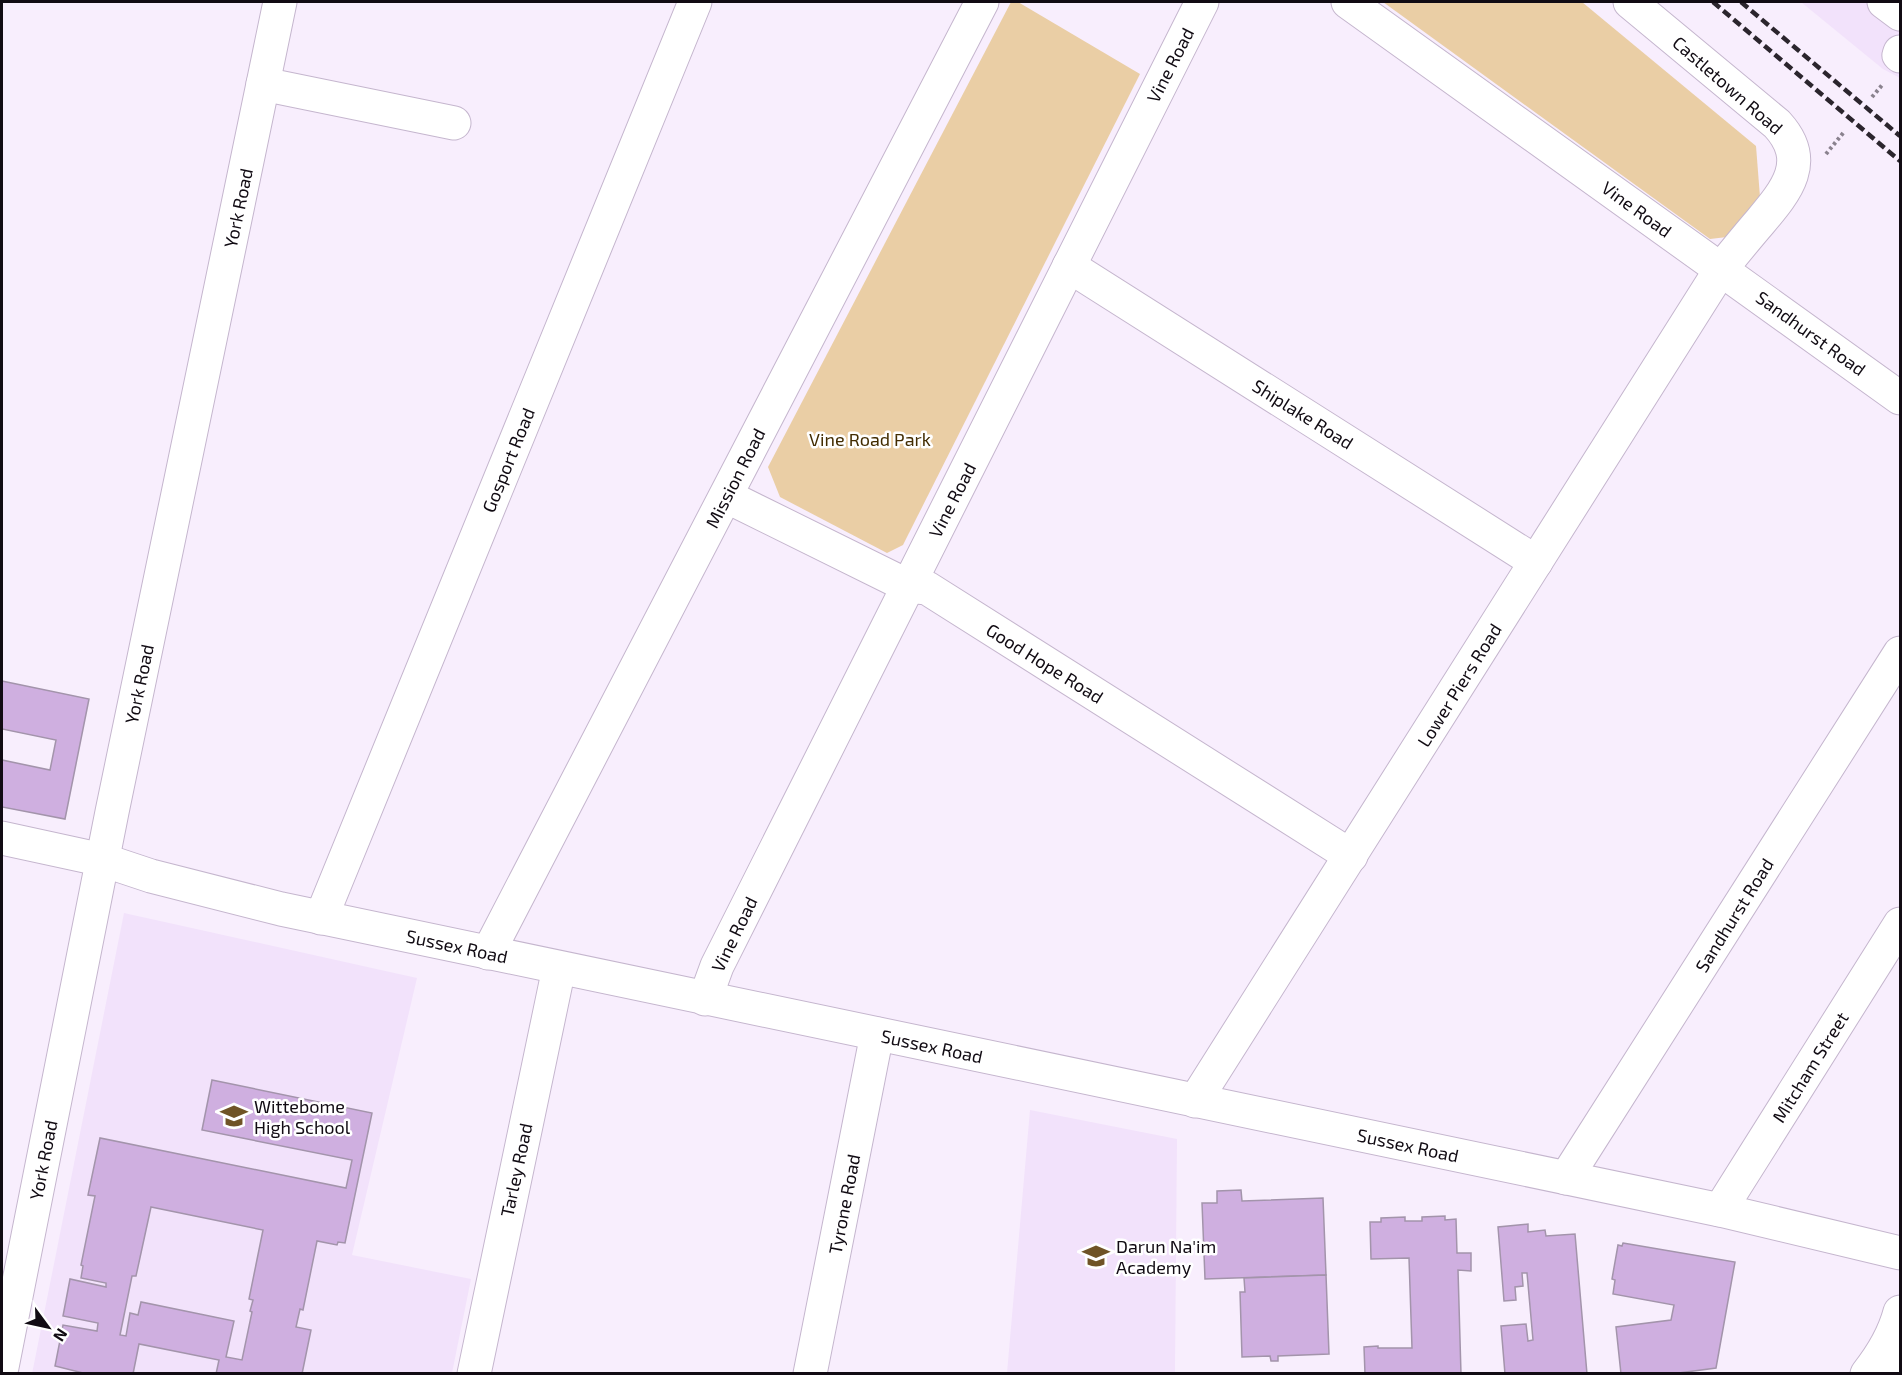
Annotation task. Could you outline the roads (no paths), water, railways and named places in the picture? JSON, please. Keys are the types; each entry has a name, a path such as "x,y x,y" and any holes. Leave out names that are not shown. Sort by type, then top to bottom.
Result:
{"street":[{"name":"York Road","path":"2,1367 103,860 280,2"},
{"name":"Gosport Road","path":"321,918 695,2"},
{"name":"Mission Road","path":"488,953 982,2"},
{"name":"Vine Road","path":"705,999 717,966 1202,2"},
{"name":"Vine Road","path":"1348,2 1722,269"},
{"name":"Castletown Road","path":"1630,2 1776,124 1786,134 1792,148 1794,162 1790,181 1776,203 1722,269"},
{"path":"1884,2 1900,14"},
{"path":"263,84 454,123"},
{"name":"Shiplake Road","path":"1069,266 1536,562"},
{"name":"Sandhurst Road","path":"1722,269 1900,398"},
{"name":"Lower Piers Road","path":"1195,1101 1722,269"},
{"name":"Good Hope Road","path":"726,496 908,586 927,588 1351,856"},
{"name":"Sandhurst Road","path":"1566,1178 1900,653"},
{"name":"Sussex Road","path":"2,838 103,860 151,876 321,918 1720,1210 1900,1253"},
{"name":"Mitcham Street","path":"1720,1210 1900,924"},
{"name":"Tarley Road","path":"474,1374 559,968"},
{"name":"Tyrone Road","path":"810,1374 877,1034"},
{"path":"1867,1374 1887,1346 1897,1325 1900,1312"}],"railway":[{"path":"1713,2 1900,161"},
{"path":"1741,2 1900,136"}],"place":[{"name":"Wittebome High School","path":"234,1116"},
{"name":"Darun Na'im Academy","path":"1096,1256"}],"park label":[{"name":"Vine Road Park","path":"870,439"}]}
